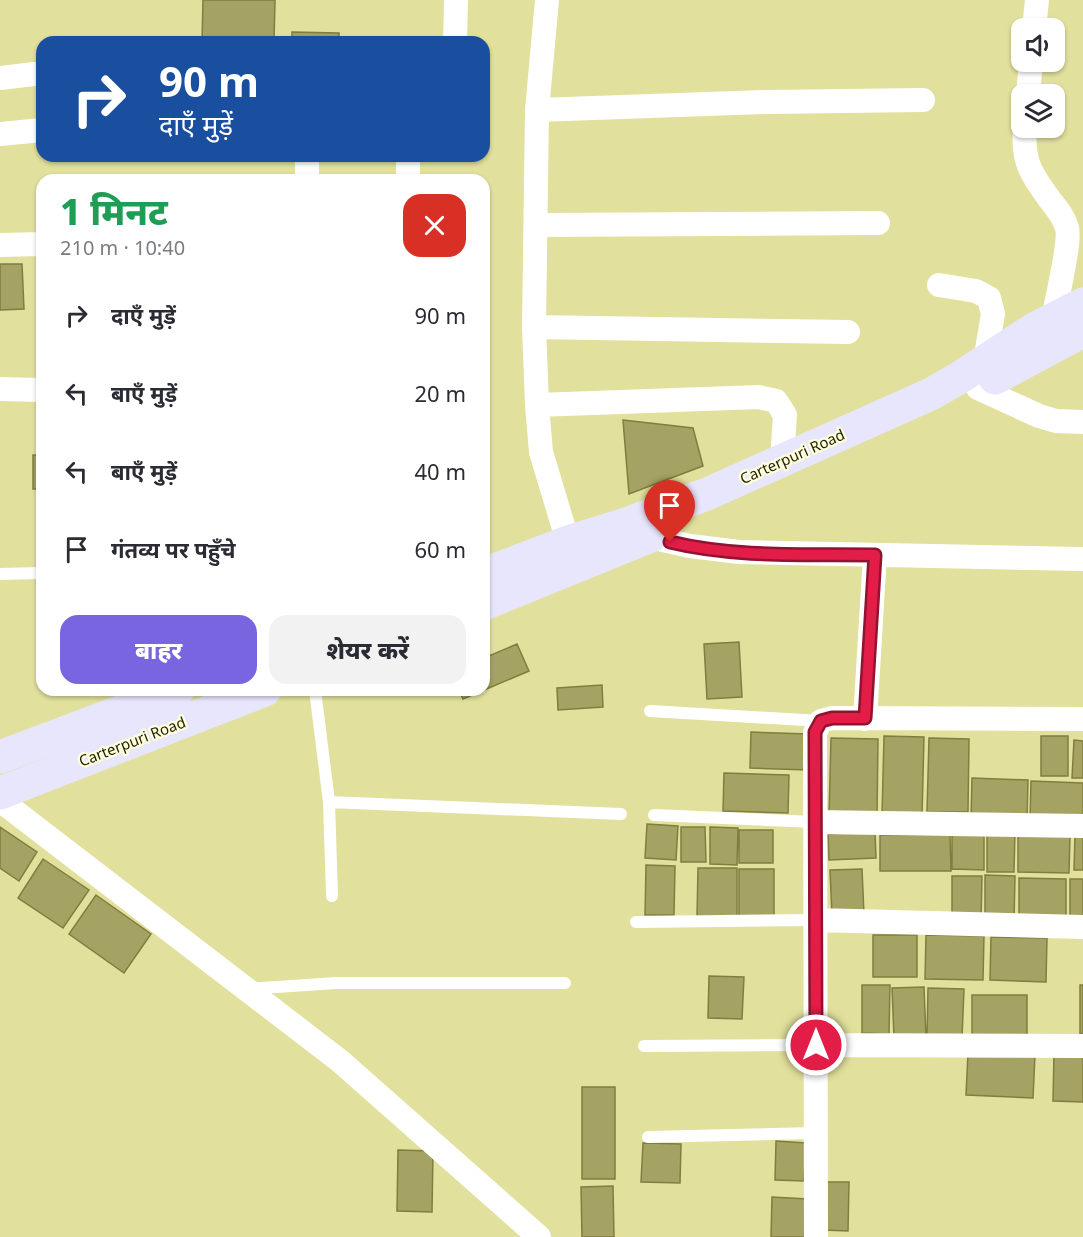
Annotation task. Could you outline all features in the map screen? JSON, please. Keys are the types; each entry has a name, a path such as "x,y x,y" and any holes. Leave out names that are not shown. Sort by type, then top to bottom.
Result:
{"main road":[{"name":"Carterpuri Road","path":"490,602 650,537 886,434 982,374 1034,329 1083,304"},
{"name":"Carterpuri Road","path":"490,572 707,494 931,394 1083,330"},
{"name":"Carterpuri Road","path":"0,757 162,696"},
{"name":"Carterpuri Road","path":"0,793 250,696"}],"street":[{"path":"455,36 456,0"},
{"path":"547,0 537,110 534,327 537,405 541,452 568,542"},
{"path":"1035,18 1037,0"},
{"path":"0,78 34,74"},
{"path":"537,110 766,102 923,100"},
{"path":"0,134 36,131"},
{"path":"1024,138 1027,162 1035,179 1063,217 1068,230 1053,320"},
{"path":"536,225 878,223"},
{"path":"0,245 36,244"},
{"path":"939,285 976,291 989,298 993,314 982,374 1040,416 1056,421 1083,422"},
{"path":"534,327 848,332"},
{"path":"0,389 36,390"},
{"path":"537,405 759,397 776,401 785,415 783,460"},
{"path":"650,537 690,546 739,552 1083,559"},
{"path":"865,718 875,555"},
{"path":"816,1237 815,732 821,721 832,718 1083,719"},
{"path":"0,800 340,1061 539,1237"},
{"path":"815,822 1083,826"},
{"path":"815,920 1083,927"},
{"path":"816,1045 1083,1046"}],"lane":[{"path":"0,574 36,573"},
{"path":"316,696 329,802 332,896"},
{"path":"650,711 821,721"},
{"path":"329,802 621,814"},
{"path":"654,815 815,822"},
{"path":"636,922 815,920"},
{"path":"247,990 336,983 565,983"},
{"path":"644,1046 816,1045"},
{"path":"648,1137 816,1133"}],"building":[{"path":"203,0 275,0 274,36 202,36"},
{"path":"292,32 339,33 339,36 292,36"},
{"path":"0,264 22,264 24,309 0,310"},
{"path":"623,420 693,428 703,466 629,494"},
{"path":"33,455 36,455 36,489 33,489"},
{"path":"739,642 742,697 707,699 704,644"},
{"path":"517,644 529,671 490,687 490,655"},
{"path":"602,685 603,707 558,710 557,688"},
{"path":"751,732 809,734 808,770 750,768"},
{"path":"884,736 924,737 922,816 882,816"},
{"path":"1041,736 1068,736 1068,776 1041,776"},
{"path":"831,738 878,739 877,817 829,816"},
{"path":"929,738 969,739 968,812 927,812"},
{"path":"1074,740 1083,741 1083,778 1072,778"},
{"path":"724,773 789,775 788,813 723,811"},
{"path":"972,778 1028,780 1027,820 971,819"},
{"path":"1031,781 1083,783 1083,820 1030,819"},
{"path":"647,824 678,826 676,860 645,858"},
{"path":"0,827 37,852 19,881 0,868"},
{"path":"681,827 705,827 706,862 681,862"},
{"path":"710,827 738,828 737,865 710,864"},
{"path":"739,830 773,830 773,863 739,863"},
{"path":"987,830 1015,831 1014,872 987,872"},
{"path":"952,831 984,831 984,870 952,869"},
{"path":"875,832 876,858 829,860 828,834"},
{"path":"1075,834 1083,834 1083,870 1074,870"},
{"path":"880,835 950,835 951,871 880,871"},
{"path":"1018,835 1070,836 1069,873 1018,872"},
{"path":"43,859 89,890 63,928 18,898"},
{"path":"646,865 675,866 674,915 645,915"},
{"path":"698,868 737,868 737,916 697,916"},
{"path":"739,869 774,869 774,920 739,920"},
{"path":"862,869 864,914 832,916 830,870"},
{"path":"985,875 1015,876 1014,922 985,922"},
{"path":"952,876 982,876 981,923 952,923"},
{"path":"1019,878 1066,879 1066,925 1019,925"},
{"path":"1070,879 1083,879 1083,926 1070,926"},
{"path":"96,895 151,934 124,973 69,934"},
{"path":"873,935 917,935 917,977 873,977"},
{"path":"926,935 984,936 983,980 925,979"},
{"path":"991,937 1047,938 1046,982 990,980"},
{"path":"709,976 744,977 742,1019 708,1018"},
{"path":"862,985 890,985 889,1034 862,1033"},
{"path":"1080,985 1083,985 1083,1034 1080,1034"},
{"path":"924,987 926,1038 894,1038 892,988"},
{"path":"928,988 964,989 962,1038 927,1037"},
{"path":"972,995 1027,995 1027,1044 972,1044"},
{"path":"968,1053 1035,1055 1033,1098 966,1095"},
{"path":"1054,1053 1083,1054 1083,1102 1053,1101"},
{"path":"582,1087 615,1087 615,1179 582,1179"},
{"path":"776,1141 806,1143 804,1181 775,1180"},
{"path":"643,1143 681,1144 680,1183 641,1182"},
{"path":"398,1150 433,1151 432,1212 397,1211"},
{"path":"826,1182 849,1182 848,1231 824,1230"},
{"path":"613,1186 614,1237 582,1237 581,1187"},
{"path":"772,1197 807,1199 806,1237 771,1237"}],"route":[{"path":"670,542 739,552 875,555 865,718 832,718 821,721 815,732 816,1045"}]}
